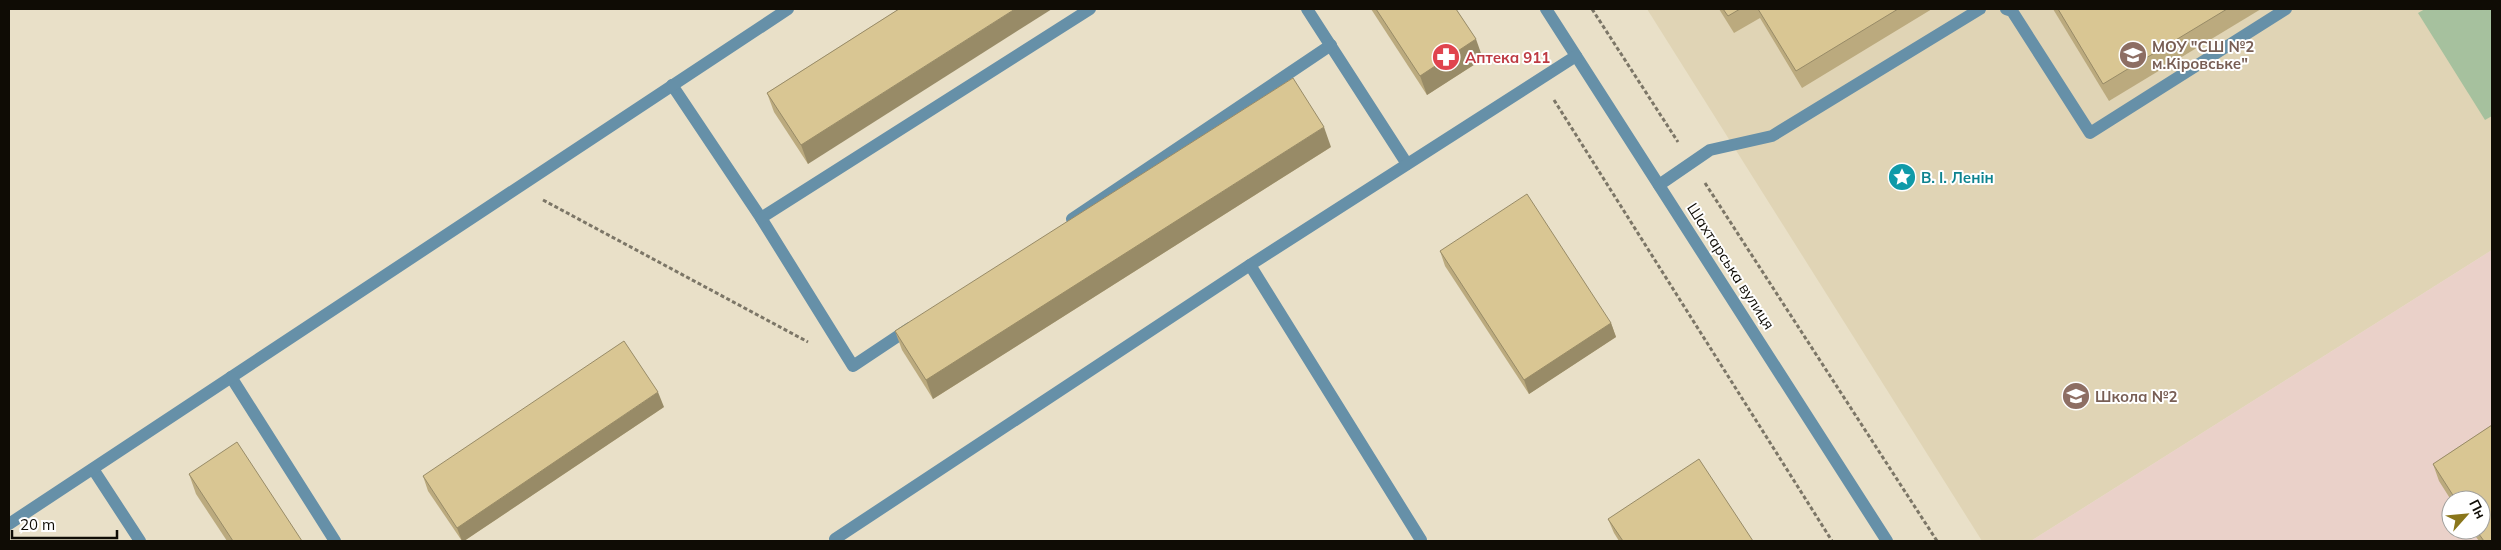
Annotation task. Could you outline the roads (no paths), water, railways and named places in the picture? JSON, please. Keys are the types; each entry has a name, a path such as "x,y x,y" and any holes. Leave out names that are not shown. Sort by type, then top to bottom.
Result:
{"street":[{"path":"9,524 788,9"},
{"path":"761,218 1090,9"},
{"path":"1307,9 1407,164"},
{"name":"Шахтарська вулиця","path":"1546,9 1887,541"},
{"path":"1659,185 1710,150 1772,136 1980,9"},
{"path":"2006,9 2012,11 2090,134 2286,9"},
{"path":"1059,228 1331,45"},
{"path":"834,539 1250,265 1576,56"},
{"path":"672,85 761,218 853,366 919,322"},
{"path":"1250,265 1421,540"},
{"path":"230,377 335,541"},
{"path":"92,468 140,541"}],"place":[{"name":"МОУ \"СШ №2 м.Кіровське\"","path":"2133,55"},
{"name":"Аптека 911","path":"1446,57"},
{"name":"В. І. Ленін","path":"1902,177"},
{"name":"Школа №2","path":"2076,396"}]}
